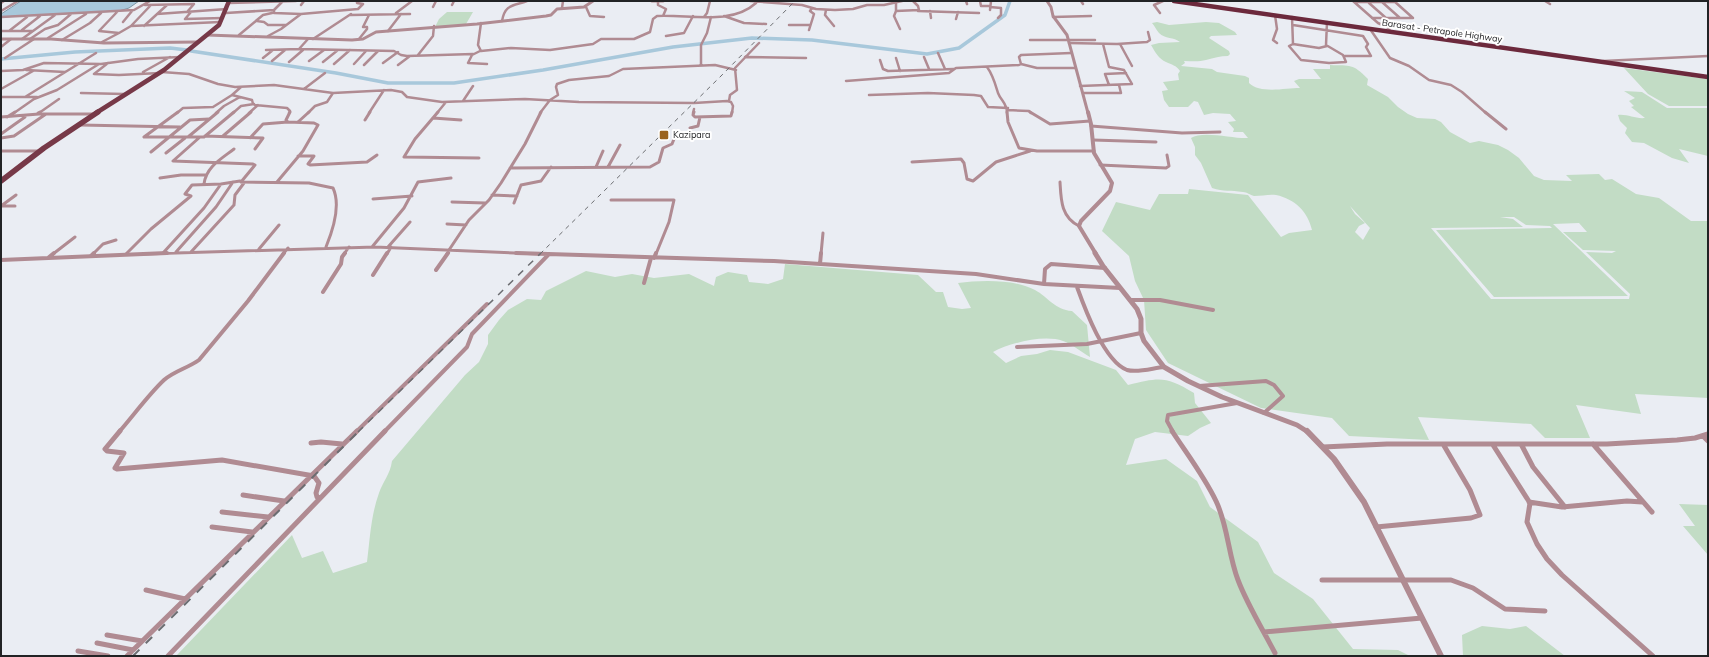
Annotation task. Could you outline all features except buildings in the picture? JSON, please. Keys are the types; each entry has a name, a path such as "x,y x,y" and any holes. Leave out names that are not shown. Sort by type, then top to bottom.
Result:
{"highway":[{"name":"Barasat - Petrapole Highway","path":"1174,1 1708,77"}],"main road":[{"path":"1,181 40,151 124,94 161,73 207,35 222,20 229,2"}],"street":[{"path":"1,12 18,1"},
{"path":"1,17 132,11 138,10 150,1"},
{"path":"229,2 296,1"},
{"path":"300,5 304,1"},
{"path":"157,14 226,11 274,11 301,14 355,9 363,5 357,3 358,1"},
{"path":"396,14 412,1"},
{"path":"433,7 436,1"},
{"path":"452,5 454,1"},
{"path":"502,21 503,13 508,8 514,4 527,1"},
{"path":"562,8 563,1"},
{"path":"207,35 268,36 308,39 359,39 366,38 376,32 546,16 551,15 555,9 586,7 593,1"},
{"path":"652,1 663,1"},
{"path":"658,1 658,5 666,10 663,16"},
{"path":"704,17 707,13 710,1"},
{"path":"750,1 756,3 771,2 802,5 826,10 853,9 867,5 884,5 902,1"},
{"path":"802,5 804,1"},
{"path":"913,1 918,6 918,11"},
{"path":"980,1 981,6 1001,8 998,18"},
{"path":"990,8 991,1"},
{"path":"1047,1 1051,7 1053,17 1061,26 1068,41 1091,124 1094,151 1112,184 1110,192 1081,221 1079,226"},
{"path":"1160,13 1154,5 1163,1"},
{"path":"1545,1 1550,4"},
{"path":"239,35 266,14 274,11 282,2"},
{"path":"896,2 896,11 894,16 900,29"},
{"path":"1353,2 1394,2 1412,17 1372,18"},
{"path":"1353,2 1378,24 1388,27 1390,32"},
{"path":"1368,2 1386,18"},
{"path":"1382,2 1400,18"},
{"path":"266,50 324,49 378,51 398,52 401,55 411,56 473,54 480,51 511,48 546,50 593,44 600,39 634,39 649,33 653,18 663,16 724,16 750,10 756,3"},
{"path":"144,26 167,4"},
{"path":"144,5 194,4 187,12"},
{"path":"102,42 131,26 152,5"},
{"path":"586,7 590,16 604,17"},
{"path":"809,30 814,14 810,11 812,8"},
{"path":"313,39 350,15 355,9"},
{"path":"826,10 826,15 834,26"},
{"path":"123,22 132,11"},
{"path":"896,11 979,13"},
{"path":"930,11 932,18"},
{"path":"117,12 99,31 119,33"},
{"path":"191,12 185,19 222,20"},
{"path":"940,12 940,17"},
{"path":"956,19 958,12"},
{"path":"62,40 90,23 101,13"},
{"path":"5,58 45,30 58,25 71,14"},
{"path":"48,38 74,24 86,14"},
{"path":"268,36 301,14"},
{"path":"388,31 401,14"},
{"path":"350,15 410,14"},
{"path":"22,39 55,15"},
{"path":"359,39 367,29 363,27 369,15"},
{"path":"1275,15 1277,29 1273,40 1277,44"},
{"path":"8,31 28,16"},
{"path":"21,31 40,16"},
{"path":"666,36 684,33 693,16"},
{"path":"724,16 744,23 766,24"},
{"path":"1053,17 1091,16"},
{"path":"701,65 701,45 711,17"},
{"path":"1292,18 1293,44 1289,46 1303,61 1344,63 1347,61 1345,56"},
{"path":"131,26 222,20"},
{"path":"257,21 268,25 286,25"},
{"path":"480,51 478,43 481,23"},
{"path":"1327,23 1327,46"},
{"path":"1340,32 1341,24"},
{"path":"789,25 810,25"},
{"path":"1292,25 1363,36 1368,44 1366,47 1372,55 1345,56 1327,46 1319,48 1293,44"},
{"path":"418,55 432,38 434,26"},
{"path":"1350,34 1353,26"},
{"path":"1370,29 1390,58 1409,66 1428,80 1451,85 1462,92 1506,129"},
{"path":"1,31 34,31"},
{"path":"1030,40 1120,44 1149,41 1148,32"},
{"path":"1,39 48,38 102,42 198,42"},
{"path":"1,47 11,39"},
{"path":"289,62 308,39"},
{"path":"1068,41 1095,40"},
{"path":"729,101 730,95 737,90 735,77 736,67 759,43"},
{"path":"1080,86 1132,84 1123,70 1109,67 1103,44"},
{"path":"1120,44 1132,66"},
{"path":"309,61 324,49"},
{"path":"263,58 274,50"},
{"path":"272,61 285,50"},
{"path":"323,62 338,50"},
{"path":"334,64 350,50"},
{"path":"354,64 366,51"},
{"path":"364,65 378,51"},
{"path":"383,63 398,52"},
{"path":"938,53 944,69"},
{"path":"1021,64 1019,57 1021,55 1071,53"},
{"path":"25,97 96,54"},
{"path":"473,54 468,64 487,64"},
{"path":"398,65 411,56"},
{"path":"745,56 806,58"},
{"path":"1599,61 1708,56"},
{"path":"141,73 170,57"},
{"path":"26,70 44,62 99,64 124,60 181,57"},
{"path":"924,57 929,69"},
{"path":"896,58 900,70"},
{"path":"880,60 885,70 1018,66 1021,64 1037,68 1075,68"},
{"path":"108,63 94,74 189,74 218,84 242,87 274,85 333,93 384,90 400,92 411,98 447,102 513,99 579,102 694,103 729,101 733,104 731,115 693,116 694,109"},
{"path":"6,117 38,97 53,92 99,64"},
{"path":"436,270 466,225 492,195 510,168 525,144 542,109 550,100 558,95 556,86 570,80 607,76 619,70 719,65 736,70"},
{"path":"987,67 993,75 1000,95 1008,109 1008,122 1017,145 1022,149 1094,151"},
{"path":"846,81 949,73 952,72 954,68"},
{"path":"1,71 26,70 66,72"},
{"path":"1,89 34,71"},
{"path":"304,89 325,73"},
{"path":"1109,86 1105,74 1126,73"},
{"path":"1083,93 1121,93 1118,85"},
{"path":"463,101 473,86"},
{"path":"242,87 233,93 232,96 213,107 183,108 144,137 168,138 223,136 264,139 255,149"},
{"path":"365,120 376,100 384,90"},
{"path":"80,93 124,94"},
{"path":"298,123 315,106 327,102 333,93"},
{"path":"869,95 928,93 974,95 981,96 988,107 1029,111 1045,122 1052,124 1091,124 1182,133 1220,132"},
{"path":"232,96 252,100 254,104"},
{"path":"1,97 38,97"},
{"path":"166,153 224,106 240,97"},
{"path":"36,114 59,99"},
{"path":"447,102 415,139 404,158 479,158"},
{"path":"205,136 241,106 254,104 288,109 290,112 286,120 288,122"},
{"path":"223,136 252,109 259,105"},
{"path":"1,117 27,116 36,114 95,114"},
{"path":"1,138 14,136 46,114"},
{"path":"1,134 27,116"},
{"path":"690,128 698,126 700,117"},
{"path":"433,118 460,120"},
{"path":"151,152 180,127 192,119 209,119"},
{"path":"250,138 264,124 288,122 314,123 318,125 298,156 277,182"},
{"path":"80,124 180,127"},
{"path":"510,168 652,167 659,162 663,148 672,144 676,134 686,133"},
{"path":"191,252 234,205 235,195 255,164 173,161 200,137"},
{"path":"1093,140 1156,142"},
{"path":"608,167 620,145"},
{"path":"204,184 206,175 211,167 234,149"},
{"path":"912,162 961,159 964,163 967,179 973,181 996,162 1033,150"},
{"path":"1,152 40,151"},
{"path":"596,167 603,151"},
{"path":"298,156 314,156 308,164 310,165 366,162 377,155"},
{"path":"1100,164 1166,168 1169,166 1167,155"},
{"path":"514,203 521,185 541,181 551,167"},
{"path":"160,178 177,175 206,175"},
{"path":"372,247 412,196 419,181 452,178"},
{"path":"125,254 151,229 191,196 185,194 191,186 233,182 277,182 314,184 331,187 336,195 335,214 326,247"},
{"path":"176,252 216,207 233,182"},
{"path":"1060,182 1063,211 1069,222 1079,226 1105,268 1137,309 1141,319 1141,333 1151,351 1164,367 1199,386 1237,403 1303,429 1322,447 1358,493 1442,656"},
{"path":"162,253 204,208 222,184"},
{"path":"1,206 16,195"},
{"path":"492,195 517,196"},
{"path":"373,199 412,196"},
{"path":"611,200 674,200 662,241 652,258 644,282"},
{"path":"452,202 485,204"},
{"path":"1,206 15,206"},
{"path":"373,275 390,247 410,222"},
{"path":"259,249 278,224"},
{"path":"447,224 466,225"},
{"path":"820,264 823,234"},
{"path":"48,258 75,237"},
{"path":"91,256 103,244 116,240"},
{"path":"323,292 341,264 342,257 349,247"},
{"path":"1,260 288,248 390,247 652,258 752,260 988,275 1044,284 1077,287 1120,288"},
{"path":"288,248 248,302 199,360 192,366 177,371 164,380 105,449 107,451 124,453 116,465 115,468 117,469 222,460 310,476 316,478 319,483 316,493 317,497 319,498"},
{"path":"168,656 319,498 467,347 472,334 548,254"},
{"path":"1044,284 1045,269 1051,264 1105,268"},
{"path":"1077,287 1089,319 1100,341 1120,366 1128,370 1139,371 1164,367"},
{"path":"1130,300 1164,301 1213,310"},
{"path":"127,656 342,444 488,304"},
{"path":"1017,347 1082,344 1141,333"},
{"path":"1199,386 1266,381 1271,383 1282,392 1283,396 1264,413"},
{"path":"1237,403 1168,415 1167,421 1174,435 1204,477 1216,501 1224,522 1231,559 1238,581 1275,653"},
{"path":"1322,447 1387,444 1593,444 1663,441 1706,435 1708,441"},
{"path":"311,443 322,442 342,444"},
{"path":"1376,527 1471,518 1477,517 1480,514 1480,510 1474,498 1443,444"},
{"path":"1521,444 1533,467 1565,507"},
{"path":"1593,444 1652,512"},
{"path":"1494,445 1529,502 1527,522 1537,544 1547,558 1566,579 1653,656"},
{"path":"243,495 284,501"},
{"path":"1529,502 1565,507 1627,501 1642,502"},
{"path":"222,512 268,517"},
{"path":"212,527 252,532"},
{"path":"1322,580 1402,578 1460,582 1473,588 1505,609 1544,611"},
{"path":"146,590 185,599"},
{"path":"1264,632 1422,618"},
{"path":"107,635 142,641"},
{"path":"97,643 133,650"},
{"path":"78,651 108,656"}],"green space":[{"path":"447,12 473,12 466,24 435,27 439,19"},
{"path":"1157,22 1169,25 1206,22 1219,23 1235,32 1237,35 1211,36 1209,38 1229,51 1230,54 1228,56 1201,61 1184,61 1185,63 1181,66 1212,69 1217,72 1245,76 1249,78 1249,83 1254,86 1273,90 1300,88 1294,81 1299,79 1321,79 1313,69 1330,69 1330,65 1351,66 1368,79 1367,85 1388,97 1408,114 1417,118 1435,119 1441,122 1450,132 1470,143 1479,141 1498,145 1519,158 1534,176 1544,180 1572,181 1566,175 1599,174 1605,180 1612,179 1636,194 1659,198 1691,221 1708,221 1708,398 1635,394 1641,414 1576,405 1590,438 1545,438 1531,424 1418,417 1429,440 1349,436 1332,418 1261,408 1168,363 1146,330 1144,300 1135,281 1129,256 1102,231 1116,202 1150,210 1159,194 1188,194 1189,189 1248,195 1281,237 1289,233 1312,230 1310,223 1300,207 1283,197 1276,195 1254,196 1244,192 1212,188 1201,163 1195,155 1195,147 1191,138 1196,136 1211,135 1248,138 1243,132 1233,132 1234,129 1228,122 1236,121 1230,114 1213,113 1204,115 1198,102 1194,101 1188,107 1169,107 1164,100 1162,91 1168,90 1163,82 1179,80 1178,74 1180,71 1175,66 1161,59 1151,45 1180,42 1161,35 1152,23","holes":["1350,206 1370,228 1363,240 1355,232 1359,226 1365,223 1355,214","1500,217 1514,217 1526,225 1550,226 1552,228 1436,230 1494,297 1628,296 1553,224 1579,223 1587,232 1563,232 1583,250 1616,251 1612,253 1586,252 1630,294 1629,299 1491,299 1431,228 1523,227 1513,219"]},
{"path":"1624,68 1708,79 1708,106 1669,106 1648,94"},
{"path":"1624,91 1642,92 1667,108 1708,108 1708,156 1679,149 1689,163 1672,158 1644,143 1632,142 1625,133 1627,128 1620,121 1618,115 1645,118 1631,107 1634,106 1629,101 1635,98"},
{"path":"785,264 918,275 936,292 943,292 948,307 962,309 971,308 958,283 977,281 1007,282 1027,286 1040,293 1056,306 1072,311 1087,325 1090,357 1066,342 1046,338 1027,340 993,352 1006,363 1021,356 1037,354 1050,350 1068,352 1116,370 1128,385 1148,380 1162,380 1176,383 1194,393 1195,403 1211,423 1188,436 1155,432 1135,439 1126,465 1166,459 1197,481 1210,507 1258,542 1274,573 1313,599 1353,649 1398,650 1410,656 176,656 292,535 302,558 323,551 333,573 367,562 374,510 379,493 390,470 392,461 465,375 479,362 488,344 488,335 508,310 527,299 541,300 546,291 586,271 615,277 632,274 654,278 689,274 714,286 716,277 728,272 747,275 749,282 768,284 783,279"},
{"path":"1679,504 1708,505 1708,555 1683,526 1695,526"},
{"path":"1482,626 1510,629 1526,626 1565,656 1463,656 1462,635"}],"water":[{"path":"21,1 139,1 129,8 119,11 1,17 1,14"}],"waterway":[{"path":"191,51 336,73 388,83 454,83 543,70 673,47 752,38 812,40 927,54 959,48 1005,15 1010,1"},
{"path":"1,59 75,52 170,48 187,50"}],"railway":[{"path":"540,254 795,1"},
{"path":"358,432 541,253"},
{"path":"133,656 359,431"}],"place":[{"name":"Kazipara","path":"664,135"}]}
